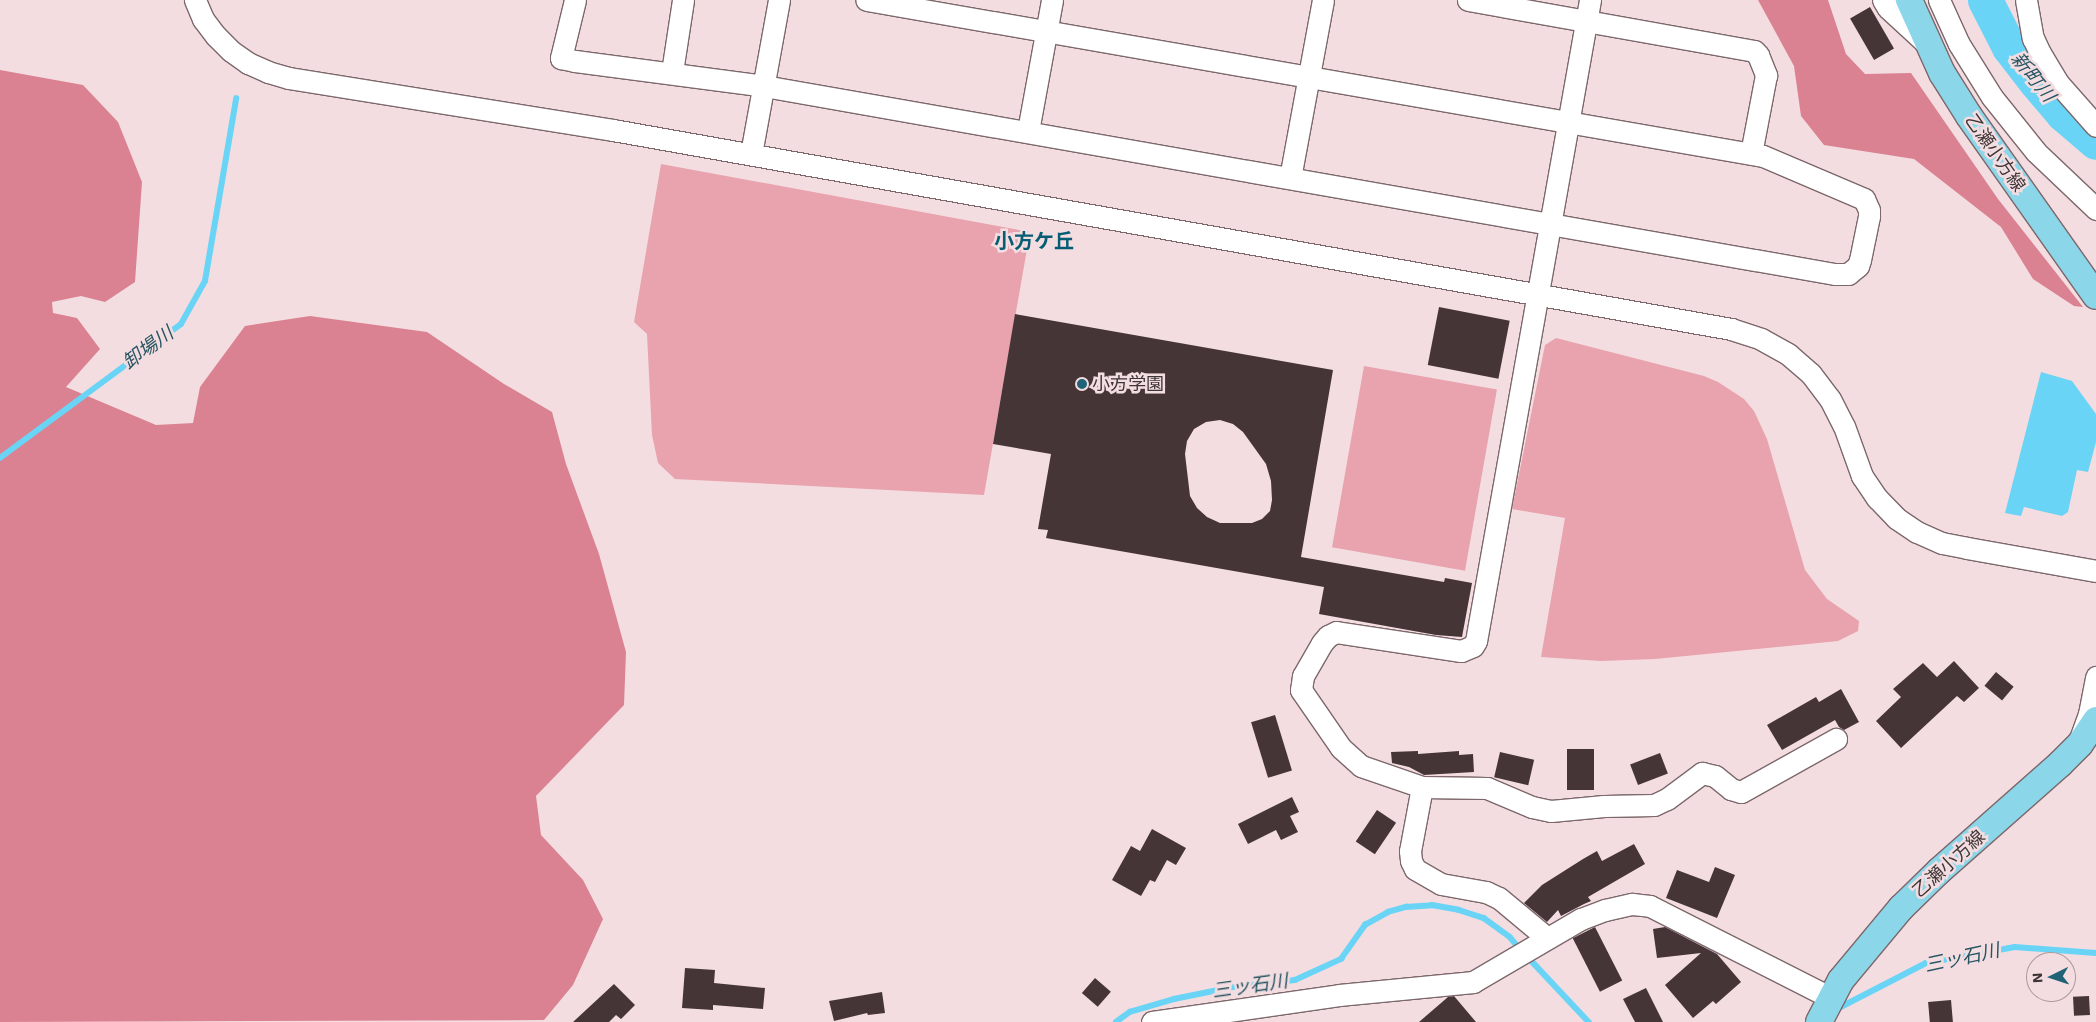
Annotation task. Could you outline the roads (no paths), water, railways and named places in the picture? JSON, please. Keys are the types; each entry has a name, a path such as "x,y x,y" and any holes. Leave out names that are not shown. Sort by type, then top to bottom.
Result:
{"main road":[{"name":"乙瀬小方線","path":"1909,0 1942,73 1969,116 2096,296"},
{"name":"乙瀬小方線","path":"1819,1022 1831,998 1859,957 1920,889 2060,764 2080,744 2096,720"}],"street":[{"path":"195,0 203,18 226,46 248,63 268,72 289,78 751,154 1732,329 1761,339 1788,354 1811,374 1830,399 1844,426 1862,476 1876,498 1896,518 1917,532 1942,543 2096,571"},
{"path":"575,0 561,58 575,61 672,72 764,86 1835,274 1842,275 1854,271 1860,260 1869,216 1869,210 1864,199 1769,158 866,0"},
{"path":"672,72 683,0"},
{"path":"751,154 779,0"},
{"path":"1028,131 1052,0"},
{"path":"1290,178 1323,0"},
{"path":"1468,0 1756,52 1766,75 1751,154"},
{"path":"1590,0 1473,646 1461,651 1336,632 1328,636 1322,643 1300,682 1304,696 1350,758 1374,772 1422,787 1487,788 1532,807 1551,812 1603,806 1654,805 1667,799 1702,773 1715,776 1735,791 1746,790 1836,739"},
{"path":"1883,0 1888,8 1928,45"},
{"path":"1939,0 1959,44 1992,97 2036,152 2096,209"},
{"path":"2026,0 2033,38 2040,53 2058,83 2096,126"},
{"path":"2065,566 2080,571 2096,585"},
{"path":"2060,764 2074,750 2083,732 2096,677"},
{"path":"1422,787 1410,851 1411,861 1415,869 1441,884 1486,892 1499,898 1544,940"},
{"path":"1152,1022 1340,995 1473,982 1581,920 1606,910 1632,904 1650,906 1831,998"}],"water":[{"path":"2041,372 2072,381 2096,414 2096,442 2088,472 2077,470 2068,512 2062,516 2024,507 2021,516 2005,513"}],"waterway":[{"name":"新町川","path":"1985,0 2009,47 2036,82 2063,114 2096,142"},
{"name":"卸場川","path":"0,458 181,324 205,281 236,99"},
{"name":"三ッ石川","path":"1116,1022 1130,1012 1174,999 1238,986 1295,980 1341,959 1365,925 1388,912 1406,907 1432,905 1459,910 1484,918 1510,937 1520,949"},
{"name":"三ッ石川","path":"1835,1010 1926,963 2015,947 2096,953"},
{"name":"三ッ石川","path":"1526,955 1589,1022"}],"place":[{"name":"小方学園","path":"1082,384"}],"district":[{"name":"小方ケ丘","path":"1034,241"}]}
